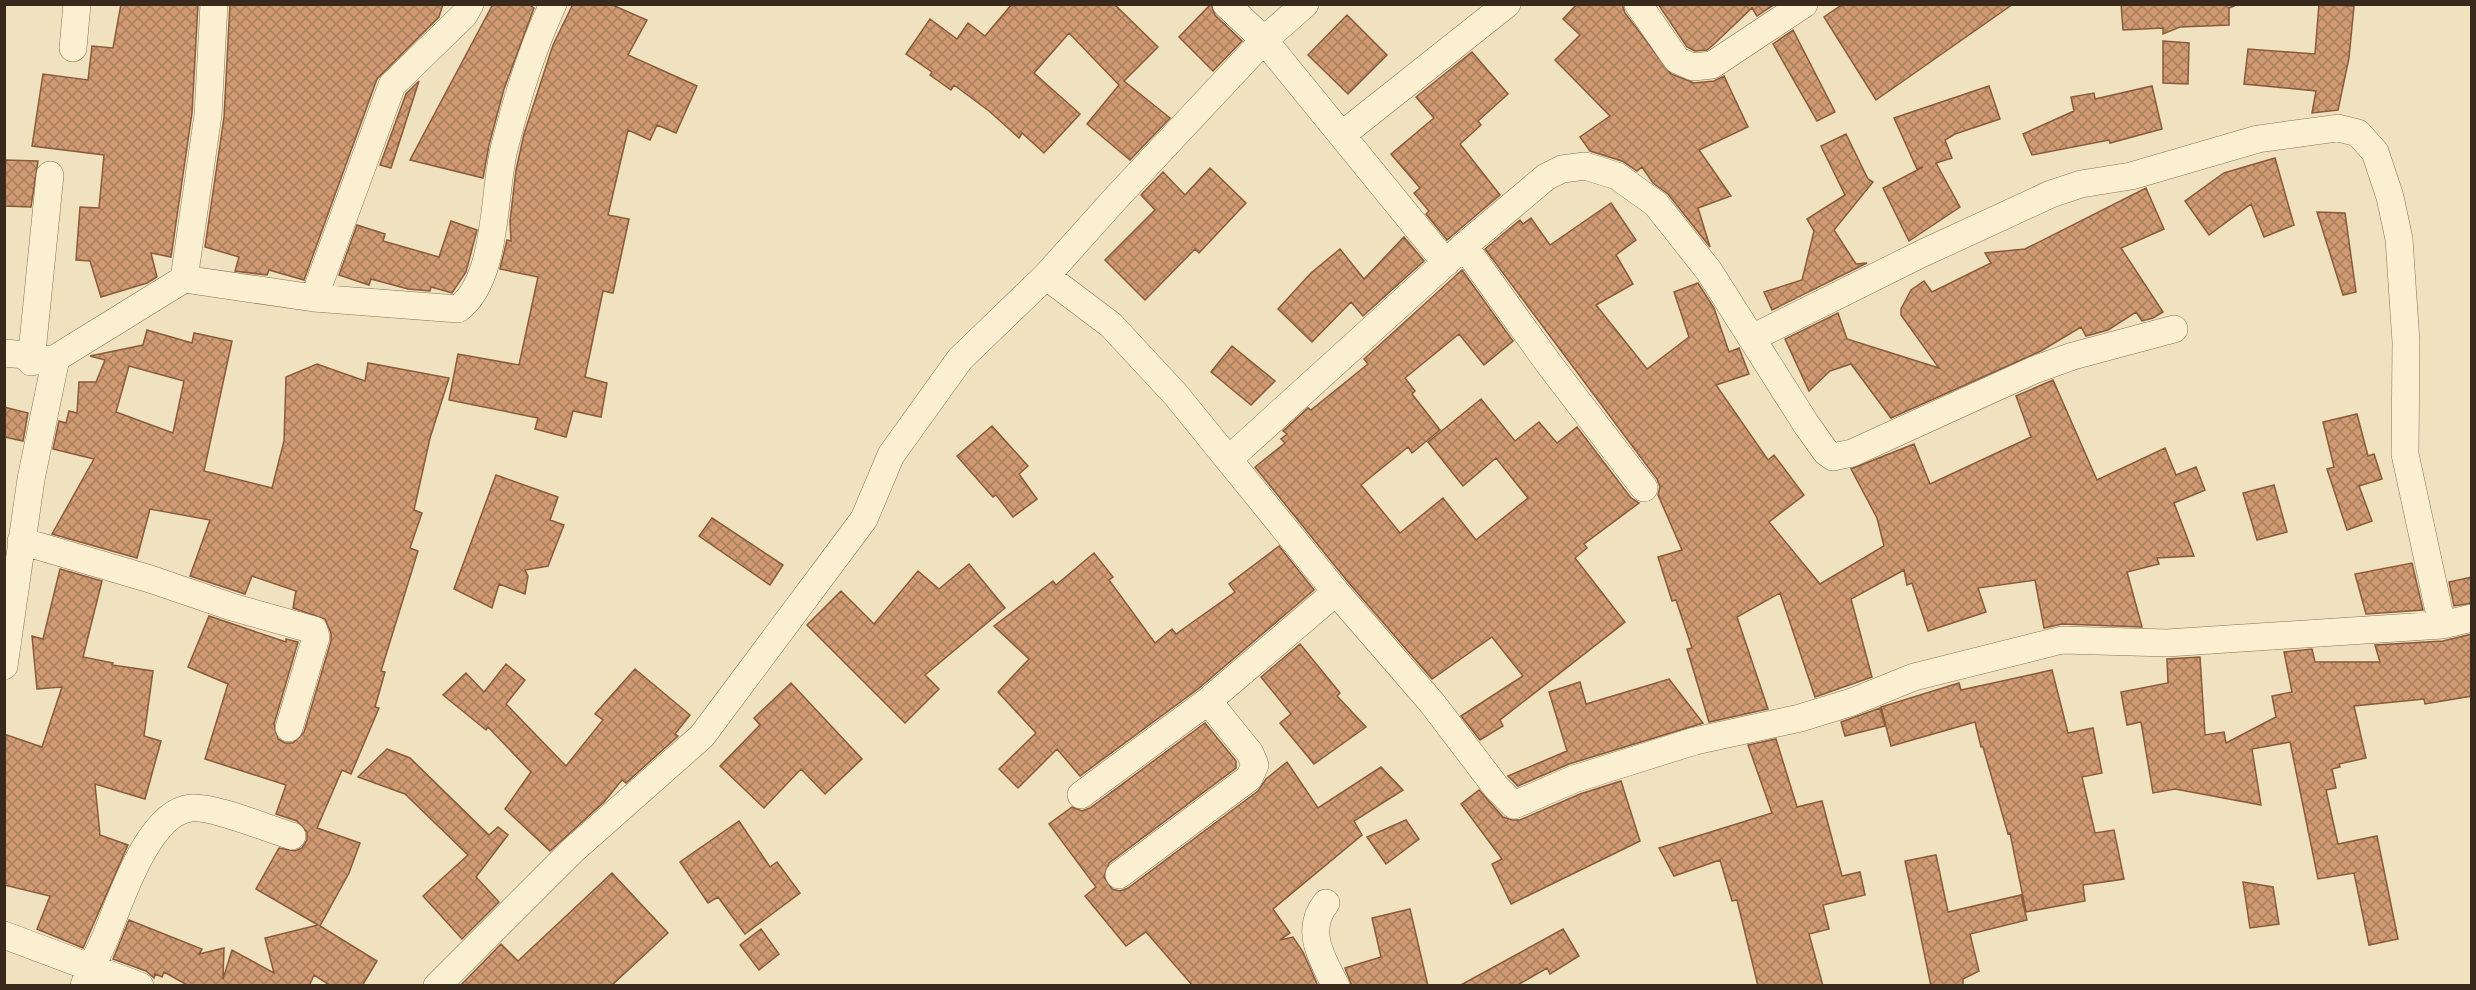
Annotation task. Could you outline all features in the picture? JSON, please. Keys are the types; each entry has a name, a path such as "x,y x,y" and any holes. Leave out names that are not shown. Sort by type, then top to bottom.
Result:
{"street":[{"path":"73,48 77,4"},
{"path":"184,279 208,115 214,4"},
{"path":"314,298 392,85 464,15 470,4"},
{"path":"4,353 43,360 184,279 314,298 458,309 466,303 487,261 504,152 526,69 553,4"},
{"path":"1226,4 1264,40 1343,134 1455,254 1549,364 1644,488"},
{"path":"437,986 572,851 702,736 864,519 891,455 960,359 1046,276 1264,40 1305,4"},
{"path":"1343,134 1507,4"},
{"path":"1638,4 1677,60 1693,67 1712,65 1804,4"},
{"path":"1752,338 1921,254 2051,194 2081,184 2131,176 2258,139 2338,128 2358,133 2375,152 2390,197 2399,239 2406,342 2405,454 2442,625"},
{"path":"1229,459 1455,254 1546,177 1571,167 1596,168 1617,176 1656,204 1709,271 1806,424 1833,457 1852,453 2034,370 2073,356 2174,329"},
{"path":"4,666 43,360 50,175"},
{"path":"1046,276 1110,325 1176,394 1336,592 1432,703 1510,804 1517,805 1574,779 1695,741 1800,718 1852,702 1914,677 2062,640 2167,643 2442,625 2472,618"},
{"path":"21,541 232,607 314,630 315,637 289,728"},
{"path":"1081,795 1208,701 1336,592"},
{"path":"1119,875 1249,778 1255,765 1250,753 1208,701"},
{"path":"87,976 106,937 120,896 138,860 170,815 193,808 292,836"},
{"path":"1326,903 1318,913 1315,939 1336,986"},
{"path":"4,935 87,976 140,986"}],"building":[{"path":"121,4 198,4 192,113 171,257 151,253 157,277 147,283 101,297 90,261 76,260 80,207 99,208 104,155 32,146 43,74 88,80 92,46 113,48"},
{"path":"230,4 443,4 439,17 377,79 304,280 269,270 267,275 235,271 239,257 205,247 224,117"},
{"path":"493,4 528,4 534,8 504,89 483,178 410,160"},
{"path":"573,4 610,4 647,20 628,55 697,86 676,133 657,125 650,140 628,130 608,215 629,219 613,293 603,291 585,377 607,383 601,417 573,411 566,437 535,429 538,418 449,400 458,354 519,365 538,277 500,269 507,240 511,241 510,221 516,170 524,134 553,45"},
{"path":"1012,4 1114,4 1158,47 1124,81 1170,118 1130,160 1087,124 1119,85 1069,33 1034,73 1080,114 1044,153 1022,133 1019,138 989,111 954,85 951,90 930,75 932,72 906,54 930,19 957,39 968,23 985,36"},
{"path":"1211,4 1215,15 1242,41 1213,71 1179,37"},
{"path":"1577,4 1622,4 1625,13 1671,74 1694,83 1714,81 1724,76 1748,127 1699,150 1731,196 1698,208 1710,247 1668,194 1653,183 1642,167 1637,171 1622,161 1590,151 1580,137 1610,116 1555,60 1580,35 1563,19"},
{"path":"1658,4 1775,4 1757,16 1752,8 1707,50 1695,51 1687,47"},
{"path":"1843,4 2013,4 1876,100 1824,17"},
{"path":"2121,4 2233,4 2234,6 2229,8 2229,25 2180,27 2163,34 2163,28 2123,30"},
{"path":"2319,4 2354,6 2349,58 2338,110 2312,113 2316,91 2244,84 2248,49 2315,54"},
{"path":"1347,15 1387,55 1348,94 1308,55"},
{"path":"1793,30 1835,112 1817,121 1773,44"},
{"path":"2163,41 2189,43 2188,84 2163,83"},
{"path":"1472,52 1508,94 1478,121 1481,125 1460,144 1500,195 1447,240 1426,214 1429,211 1414,193 1420,188 1391,154 1434,118 1416,97"},
{"path":"419,81 391,168 380,165 406,94"},
{"path":"1989,86 2000,119 1955,134 1945,140 1952,158 1936,163 1960,207 1909,241 1883,188 1923,167 1917,169 1894,118"},
{"path":"2152,86 2162,129 2110,143 2109,140 2032,155 2023,134 2074,111 2071,97 2094,93 2095,99"},
{"path":"1846,134 1868,179 1873,182 1834,230 1856,264 1867,263 1772,310 1764,292 1802,280 1814,231 1807,219 1845,195 1821,146"},
{"path":"2275,158 2294,225 2264,237 2251,204 2209,235 2185,201 2224,173"},
{"path":"4,160 38,161 31,207 4,206"},
{"path":"1210,168 1246,203 1199,253 1195,249 1145,300 1105,260 1155,210 1141,195 1163,172 1185,195"},
{"path":"2146,188 2164,229 2121,248 2163,312 2142,321 2136,312 2108,330 2086,336 2081,327 2041,351 1891,418 1851,364 1830,371 1809,391 1785,339 1838,313 1847,339 1939,368 1901,315 1901,309 1911,290 1924,281 1932,292 1991,263 1985,253 2025,249"},
{"path":"1611,203 1636,240 1616,255 1633,284 1596,305 1647,369 1689,337 1674,292 1698,283 1714,308 1729,352 1739,348 1749,374 1716,385 1768,460 1774,455 1804,495 1769,522 1820,584 1884,546 1877,518 1851,469 1914,444 1930,484 2031,437 2016,396 2053,380 2097,480 2165,448 2176,475 2196,467 2205,490 2174,503 2194,556 2157,558 2159,564 2127,572 2142,627 2062,624 2044,628 2035,580 1978,588 1986,612 1928,631 1912,583 1907,585 1904,570 1851,599 1872,677 1815,697 1780,593 1737,617 1768,709 1709,722 1687,649 1692,648 1676,600 1672,601 1658,557 1682,550 1658,495 1660,487 1657,479 1485,249 1520,220 1523,224 1531,218 1550,245"},
{"path":"2317,212 2345,213 2356,292 2343,295"},
{"path":"451,221 477,230 466,272 452,293 431,287 430,291 408,289 371,279 369,285 339,275 357,225 385,234 383,241 439,257"},
{"path":"1404,237 1424,261 1363,316 1351,302 1312,342 1278,309 1311,273 1340,249 1364,279"},
{"path":"1462,270 1513,341 1484,365 1459,334 1405,378 1415,391 1412,394 1440,430 1412,453 1408,447 1361,485 1400,533 1443,498 1476,540 1528,498 1496,458 1463,486 1428,442 1481,399 1515,441 1539,422 1557,443 1577,427 1631,498 1639,503 1584,544 1587,548 1575,558 1625,622 1500,720 1503,726 1480,740 1461,716 1523,676 1492,637 1432,679 1348,582 1255,467 1285,443 1281,439 1287,434 1283,431 1308,408 1311,410 1368,364 1364,359"},
{"path":"147,330 192,343 194,333 232,341 204,471 272,488 284,441 286,377 317,364 365,381 368,363 449,378 430,438 414,510 422,513 410,548 418,551 381,671 385,672 375,707 379,708 351,774 342,770 317,828 360,843 349,873 320,926 377,961 362,986 331,986 314,975 309,986 189,986 164,972 162,977 155,974 154,978 146,971 113,959 129,920 202,949 199,954 224,948 223,979 232,950 274,973 265,938 318,925 256,889 279,848 295,851 302,848 307,840 307,832 297,821 276,814 286,785 205,759 228,684 188,667 209,616 286,642 286,639 298,642 274,724 278,739 285,743 293,743 304,732 331,641 331,633 325,619 293,608 296,591 252,576 245,594 190,576 210,520 150,509 137,558 52,534 94,459 53,449 59,421 66,423 69,411 77,413 79,382 96,382 105,360 90,356 143,345","holes":["129,366 184,381 173,433 116,412"]},
{"path":"1232,346 1275,381 1251,405 1211,372"},
{"path":"4,407 28,413 23,441 4,437"},
{"path":"2357,414 2368,456 2374,454 2382,479 2359,486 2372,521 2347,530 2327,469 2334,467 2323,422"},
{"path":"992,426 1028,466 1019,474 1037,499 1013,517 996,495 993,497 957,456"},
{"path":"496,475 558,497 550,520 564,525 548,566 525,570 528,576 525,594 499,584 492,608 454,589"},
{"path":"2274,485 2287,532 2257,540 2243,493"},
{"path":"712,518 783,565 770,585 699,536"},
{"path":"1279,546 1314,590 1198,689 1080,776 1057,749 1018,788 999,769 1036,733 998,692 1029,659 994,626 1053,581 1056,585 1094,553 1113,577 1109,580 1155,643 1172,629 1176,634 1235,592 1229,584"},
{"path":"2412,563 2423,610 2366,614 2355,574"},
{"path":"969,564 1005,608 925,675 939,689 905,723 807,625 841,591 874,624 918,571 939,589"},
{"path":"60,569 102,581 83,657 113,663 112,665 153,671 144,736 161,741 145,799 95,784 100,835 128,845 83,948 37,929 50,896 4,885 4,734 42,747 62,687 37,689 32,636 43,639"},
{"path":"2472,577 2472,603 2454,606 2449,582"},
{"path":"2472,634 2472,696 2425,704 2424,699 2354,706 2366,758 2339,764 2340,767 2332,769 2336,788 2326,790 2338,844 2377,836 2398,939 2369,945 2354,873 2318,879 2290,742 2252,749 2261,805 2175,789 2153,793 2141,722 2127,725 2121,692 2168,683 2167,659 2200,657 2205,735 2224,732 2226,743 2276,717 2272,696 2292,692 2284,652 2312,649 2315,662 2380,662 2375,645 2443,641"},
{"path":"1300,644 1340,693 1337,696 1366,727 1314,764 1280,723 1291,714 1261,677"},
{"path":"506,664 525,680 506,704 566,766 603,720 595,714 635,669 690,715 675,734 678,736 626,783 622,780 604,802 550,851 505,809 531,772 488,727 486,730 443,695 466,673 484,692"},
{"path":"2052,670 2068,733 2093,728 2102,773 2082,777 2095,833 2114,830 2124,879 2083,885 2085,901 2026,912 2010,833 2008,834 1975,722 1891,746 1881,707 1959,683 1961,690"},
{"path":"1669,679 1703,723 1569,764 1518,786 1508,776 1567,751 1549,692 1580,682 1586,704"},
{"path":"791,683 862,759 825,794 801,769 764,808 720,766 760,725 754,718"},
{"path":"1880,708 1885,726 1845,736 1841,722"},
{"path":"1205,723 1236,761 1236,768 1109,863 1104,877 1112,889 1120,891 1128,888 1258,791 1266,779 1287,762 1318,808 1381,767 1403,790 1354,821 1362,835 1273,909 1290,933 1280,940 1293,937 1303,952 1318,986 1193,986 1146,932 1126,946 1085,896 1096,887 1049,824 1072,807 1082,811 1090,808"},
{"path":"1776,739 1797,807 1822,801 1842,876 1860,872 1865,895 1823,905 1829,929 1809,934 1823,986 1758,986 1737,900 1732,901 1720,860 1674,876 1659,848 1772,813 1748,745"},
{"path":"387,749 410,758 489,835 498,827 508,835 476,877 499,902 462,939 423,896 468,855 405,794 358,777"},
{"path":"1621,781 1640,841 1511,904 1492,864 1502,859 1461,804 1479,790 1503,817 1520,820 1580,794"},
{"path":"1406,820 1419,839 1386,864 1367,837"},
{"path":"739,821 770,867 777,862 800,893 745,934 718,897 708,903 680,862"},
{"path":"1936,855 1948,912 2021,895 2027,920 1970,934 1979,971 1963,979 1963,986 1931,986 1905,861"},
{"path":"612,873 668,933 611,986 460,986 501,944 518,961"},
{"path":"2243,882 2273,887 2279,924 2250,928"},
{"path":"1410,909 1428,986 1352,986 1345,968 1381,957 1372,918"},
{"path":"761,929 779,954 759,970 740,945"},
{"path":"1563,929 1579,956 1550,974 1547,968 1516,986 1459,986"}]}
